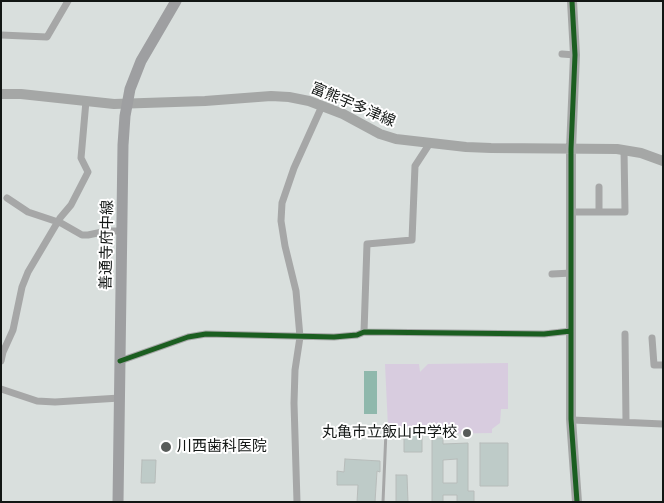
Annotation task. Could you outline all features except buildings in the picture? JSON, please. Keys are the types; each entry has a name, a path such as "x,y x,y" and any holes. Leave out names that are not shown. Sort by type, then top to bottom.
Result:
{"main road":[{"name":"善通寺府中線","path":"118,502 124,132 127,103 130,89 141,62 176,1"},
{"path":"572,1 575,55 571,149 572,420 578,502"},
{"name":"富熊宇多津線","path":"1,94 127,103 205,101 271,96 288,97 309,101 343,114 368,129 387,137 491,148 624,150 663,160"}],"street":[{"path":"1,35 47,37 68,1"},
{"path":"562,54 575,55"},
{"path":"1,361 13,330 22,287 28,272 60,218 71,204 88,172 81,158 86,101"},
{"path":"297,502 294,403 300,336 296,291 285,246 282,203 294,168 322,106"},
{"path":"364,332 367,244 412,240 415,166 430,143"},
{"path":"572,212 625,212 624,150"},
{"path":"599,187 599,212"},
{"path":"4,197 28,212 58,223 82,235 122,231"},
{"path":"552,274 572,272"},
{"path":"120,361 188,337 206,334 334,337 357,336 364,332 544,334 571,332"},
{"path":"625,334 626,422"},
{"path":"652,338 654,365 663,365"},
{"path":"1,389 37,401 55,402 120,398"},
{"path":"572,420 663,424"}],"lane":[{"path":"383,502 386,431"}],"shaded area":[{"path":"508,363 508,409 501,409 500,423 492,429 492,433 426,434 425,427 388,427 385,364 419,364 420,372 428,364"},
{"path":"364,371 377,371 377,414 364,414"}],"cycle path":[{"path":"572,1 575,55 571,149 571,419 577,502"},
{"path":"120,361 188,337 206,334 334,337 357,335 364,332 544,334 571,331"}],"place":[{"name":"丸亀市立飯山中学校","path":"467,433"},
{"name":"川西歯科医院","path":"166,447"}]}
